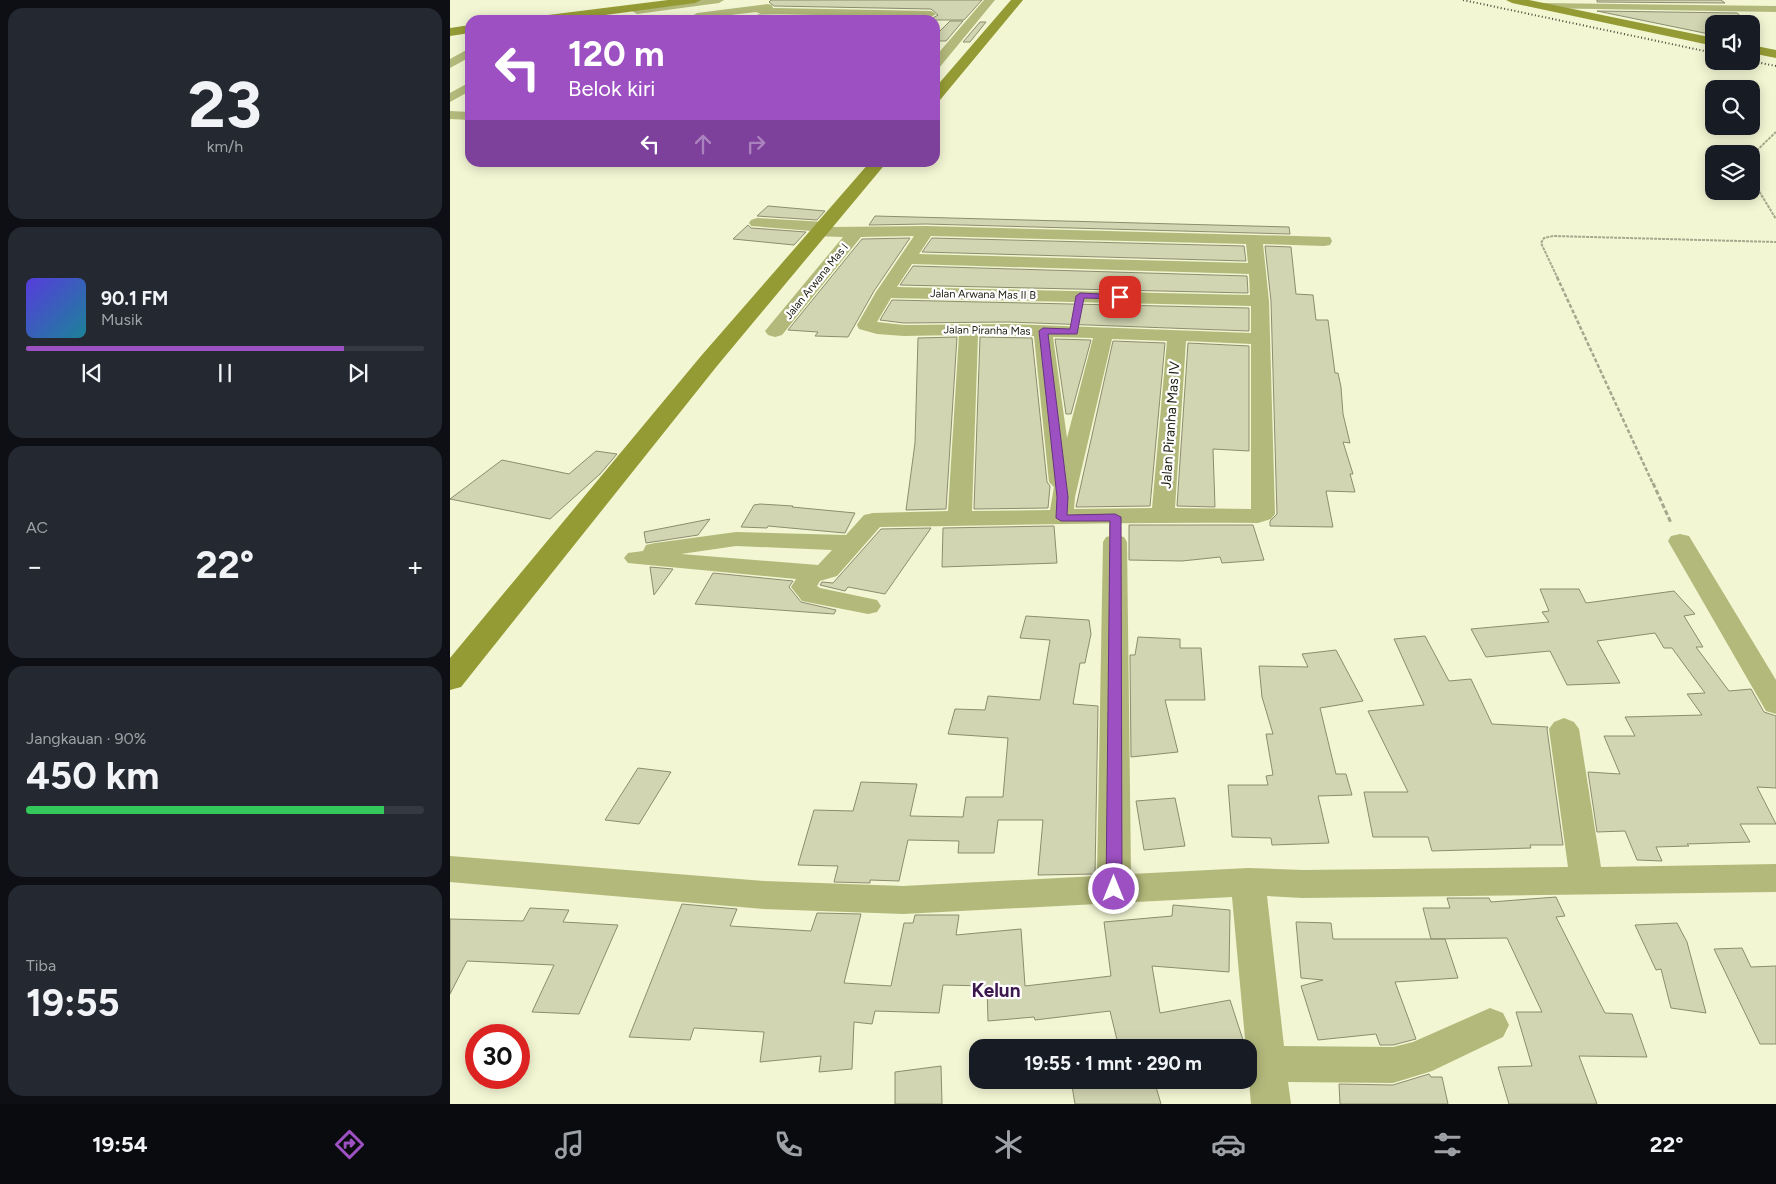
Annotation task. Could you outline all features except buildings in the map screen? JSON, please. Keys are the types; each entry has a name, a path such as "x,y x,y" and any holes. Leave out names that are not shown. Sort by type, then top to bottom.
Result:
{"street":[{"path":"579,15 695,0"},
{"path":"605,15 719,0"},
{"path":"756,15 780,0 838,1"},
{"path":"940,58 990,0"},
{"path":"940,90 1017,0"},
{"path":"1512,0 1705,40"},
{"path":"1540,6 1776,9"},
{"path":"1709,8 1715,15"},
{"path":"709,15 764,9 932,14"},
{"path":"951,27 993,28"},
{"path":"450,34 465,32"},
{"path":"1760,51 1776,54"},
{"path":"459,95 460,75 465,64"},
{"path":"450,115 465,116"},
{"path":"450,679 709,361 876,167"},
{"path":"757,224 822,230 1324,241"},
{"name":"Jalan Arwana Mas I","path":"775,331 857,231"},
{"path":"885,292 926,231"},
{"path":"1074,332 1091,235"},
{"path":"852,543 736,539 647,551 636,556 637,558 820,573 828,570 873,520 960,520 1062,508 1115,530 1163,515 1258,516 1264,512 1260,301 1254,239"},
{"path":"908,259 1257,269"},
{"name":"Jalan Arwana Mas II B","path":"885,292 1260,301"},
{"name":"Jalan Piranha Mas","path":"885,292 865,324 868,326 892,329 1043,331 1260,339"},
{"path":"960,520 969,329"},
{"path":"1043,331 1062,508"},
{"path":"1062,508 1104,333"},
{"name":"Jalan Piranha Mas IV","path":"1163,515 1177,335"},
{"path":"1114,889 1115,530"},
{"path":"1680,540 1776,704"},
{"path":"812,572 804,587 811,595 868,606"},
{"path":"1564,729 1588,881"},
{"path":"450,869 764,895 903,900 1248,882 1304,884 1776,878"},
{"path":"1248,882 1272,1104"},
{"path":"1267,1064 1393,1065 1418,1058 1490,1025"}],"path":[{"path":"1760,147 1776,132"},
{"path":"1760,193 1776,219"},
{"path":"1680,540 1541,242 1544,238 1554,236 1776,242"}],"railway":[{"path":"1463,0 1705,51"},
{"path":"1760,63 1776,66"}],"district":[{"name":"Kelun","path":"996,990"}],"route":[{"path":"1114,889 1115,517 1061,518 1063,497 1043,331 1074,332 1080,296 1120,297"}]}
